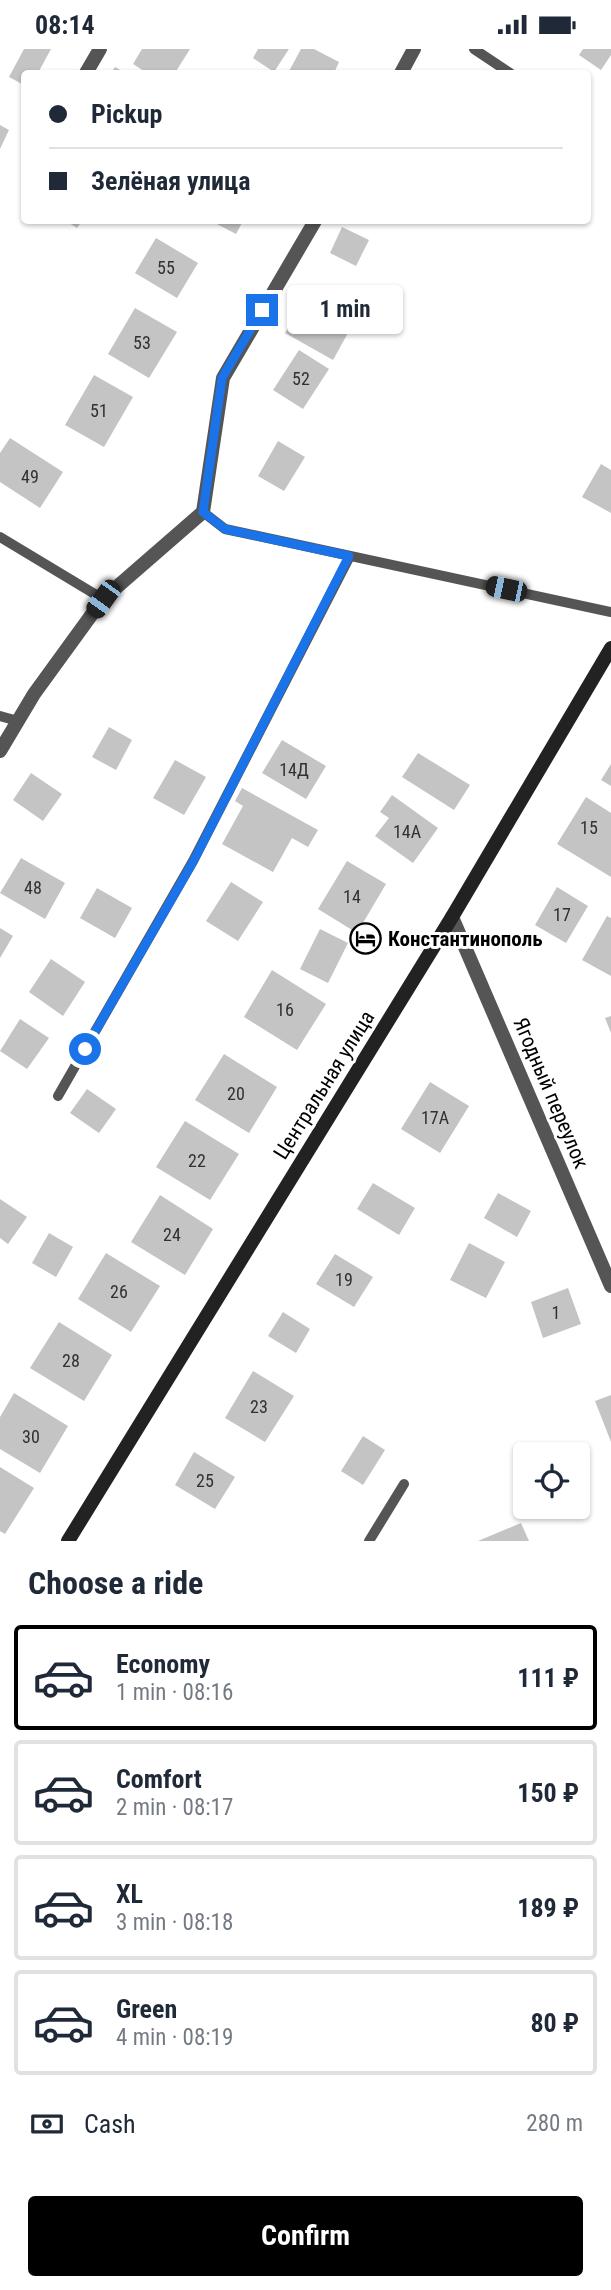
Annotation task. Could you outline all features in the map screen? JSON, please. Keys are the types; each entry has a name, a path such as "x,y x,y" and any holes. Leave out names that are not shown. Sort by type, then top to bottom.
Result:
{"street":[{"path":"88,70 100,49"},
{"path":"403,70 414,49"},
{"path":"0,751 34,694 103,599 203,512 222,378 313,224"},
{"name":"Центральная улица","path":"68,1541 452,917 610,653"},
{"name":"Ягодный переулок","path":"452,917 611,1286"}],"lane":[{"path":"474,49 506,70"},
{"path":"203,512 225,529 611,612"},
{"path":"0,537 103,599"},
{"path":"58,1096 193,862 349,556"},
{"path":"0,716 18,720"},
{"path":"369,1541 404,1484"}],"building":[{"path":"24,49 51,49 40,70 21,70 21,83 9,77"},
{"path":"142,49 190,49 177,70 142,70 133,64"},
{"path":"258,49 289,49 275,70 253,58"},
{"path":"301,49 314,49 339,62 335,70 290,70"},
{"path":"583,49 611,49 611,55 601,70 579,55"},
{"path":"0,125 9,130 0,149"},
{"path":"217,224 241,224 236,234"},
{"path":"342,227 369,240 356,266 330,253"},
{"path":"156,238 198,263 177,298 135,273"},
{"path":"306,296 354,322 333,360 285,333"},
{"path":"135,308 177,332 149,378 108,354"},
{"path":"299,350 329,369 303,409 273,390"},
{"path":"94,375 133,397 104,447 65,425"},
{"path":"10,438 63,472 40,508 0,482 0,453"},
{"path":"278,441 305,457 284,491 258,476"},
{"path":"601,464 611,470 611,513 582,497"},
{"path":"109,727 132,740 116,770 92,757"},
{"path":"282,740 326,766 306,799 262,773"},
{"path":"418,753 470,785 454,810 402,777"},
{"path":"175,760 206,777 184,815 153,798"},
{"path":"611,764 611,786 601,780"},
{"path":"31,773 62,794 43,821 13,800"},
{"path":"242,788 318,830 308,847 292,838 273,872 222,844 243,806 235,801"},
{"path":"392,795 438,828 413,863 375,836 389,818 380,812"},
{"path":"586,797 611,813 611,877 557,844"},
{"path":"21,858 65,883 45,919 0,893"},
{"path":"347,861 386,884 357,933 318,909"},
{"path":"231,882 263,902 238,941 206,921"},
{"path":"557,887 588,906 566,943 535,925"},
{"path":"97,888 132,908 115,938 80,918"},
{"path":"607,916 611,918 611,976 582,960"},
{"path":"0,928 13,936 0,958"},
{"path":"320,929 348,943 328,983 300,969"},
{"path":"51,959 85,982 63,1016 29,992"},
{"path":"272,970 326,1004 297,1050 244,1017"},
{"path":"611,1016 611,1033 605,1018"},
{"path":"20,1019 49,1038 27,1069 0,1051"},
{"path":"224,1054 277,1087 249,1133 195,1100"},
{"path":"430,1082 469,1106 440,1153 401,1129"},
{"path":"87,1089 116,1109 99,1133 70,1113"},
{"path":"185,1121 239,1154 210,1200 156,1167"},
{"path":"373,1183 415,1208 399,1235 357,1209"},
{"path":"498,1193 531,1211 517,1237 484,1218"},
{"path":"160,1195 213,1229 185,1275 131,1242"},
{"path":"0,1199 27,1217 8,1244 0,1238"},
{"path":"49,1233 73,1247 56,1277 32,1263"},
{"path":"469,1243 505,1262 486,1298 450,1280"},
{"path":"106,1253 160,1286 131,1332 78,1299"},
{"path":"335,1254 373,1277 354,1307 316,1284"},
{"path":"568,1288 581,1324 543,1338 531,1302"},
{"path":"283,1312 310,1329 296,1353 268,1336"},
{"path":"59,1322 112,1355 84,1401 30,1368"},
{"path":"253,1371 294,1396 265,1442 225,1418"},
{"path":"14,1393 68,1426 40,1473 0,1449 0,1417"},
{"path":"611,1395 611,1442 595,1401"},
{"path":"363,1436 385,1450 363,1485 341,1471"},
{"path":"194,1452 235,1477 215,1509 175,1485"},
{"path":"0,1467 34,1488 5,1534 0,1531"},
{"path":"521,1523 529,1541 478,1541"}],"place":[{"name":"Константинополь","path":"365,939"}],"route":[{"path":"85,1049 193,862 349,556 225,529 203,512 222,378 262,310"}]}
